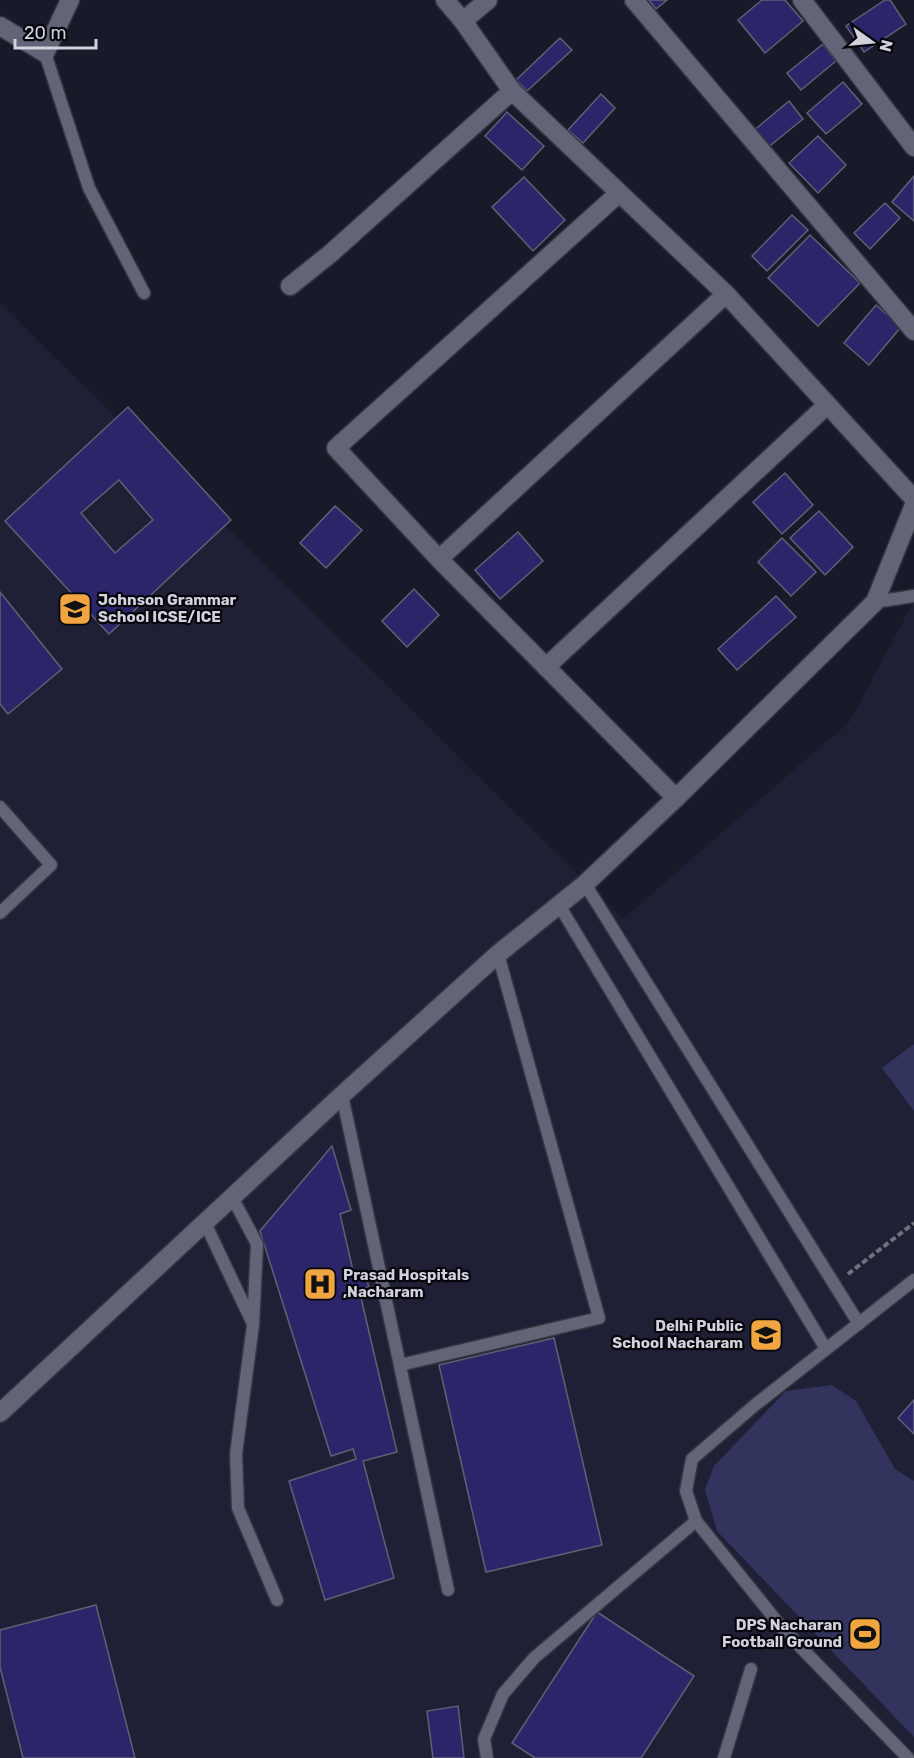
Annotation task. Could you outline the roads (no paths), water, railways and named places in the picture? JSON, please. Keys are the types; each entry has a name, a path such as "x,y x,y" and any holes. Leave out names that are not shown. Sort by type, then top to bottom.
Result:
{"street":[{"path":"0,26 45,53 70,0"},
{"path":"445,0 463,21 512,91 726,294 914,499"},
{"path":"463,21 488,0"},
{"path":"634,0 914,331"},
{"path":"802,0 914,147"},
{"path":"290,286 512,91"},
{"path":"618,194 336,448 439,559 676,798"},
{"path":"439,559 726,294"},
{"path":"546,667 828,405"},
{"path":"0,1413 342,1095 498,954 585,884 875,602 914,505"}],"lane":[{"path":"45,53 89,188 144,292"},
{"path":"875,602 914,596"},
{"path":"0,807 51,865 0,913"},
{"path":"585,884 859,1324"},
{"path":"559,905 826,1349"},
{"path":"400,1365 599,1318 498,954"},
{"path":"342,1095 448,1590"},
{"path":"232,1197 257,1244 253,1325 236,1454 238,1508 277,1600"},
{"path":"205,1223 253,1325"},
{"path":"908,1758 783,1629 696,1521 686,1491 692,1459 754,1405 914,1280"},
{"path":"487,1758 484,1739 503,1694 534,1658 696,1521"},
{"path":"724,1758 751,1670"}],"place":[{"name":"Johnson Grammar School ICSE/ICE","path":"75,609"},
{"name":"Prasad Hospitals ,Nacharam","path":"320,1284"},
{"name":"Delhi Public School Nacharam","path":"766,1335"},
{"name":"DPS Nacharan Football Ground","path":"865,1634"}]}
